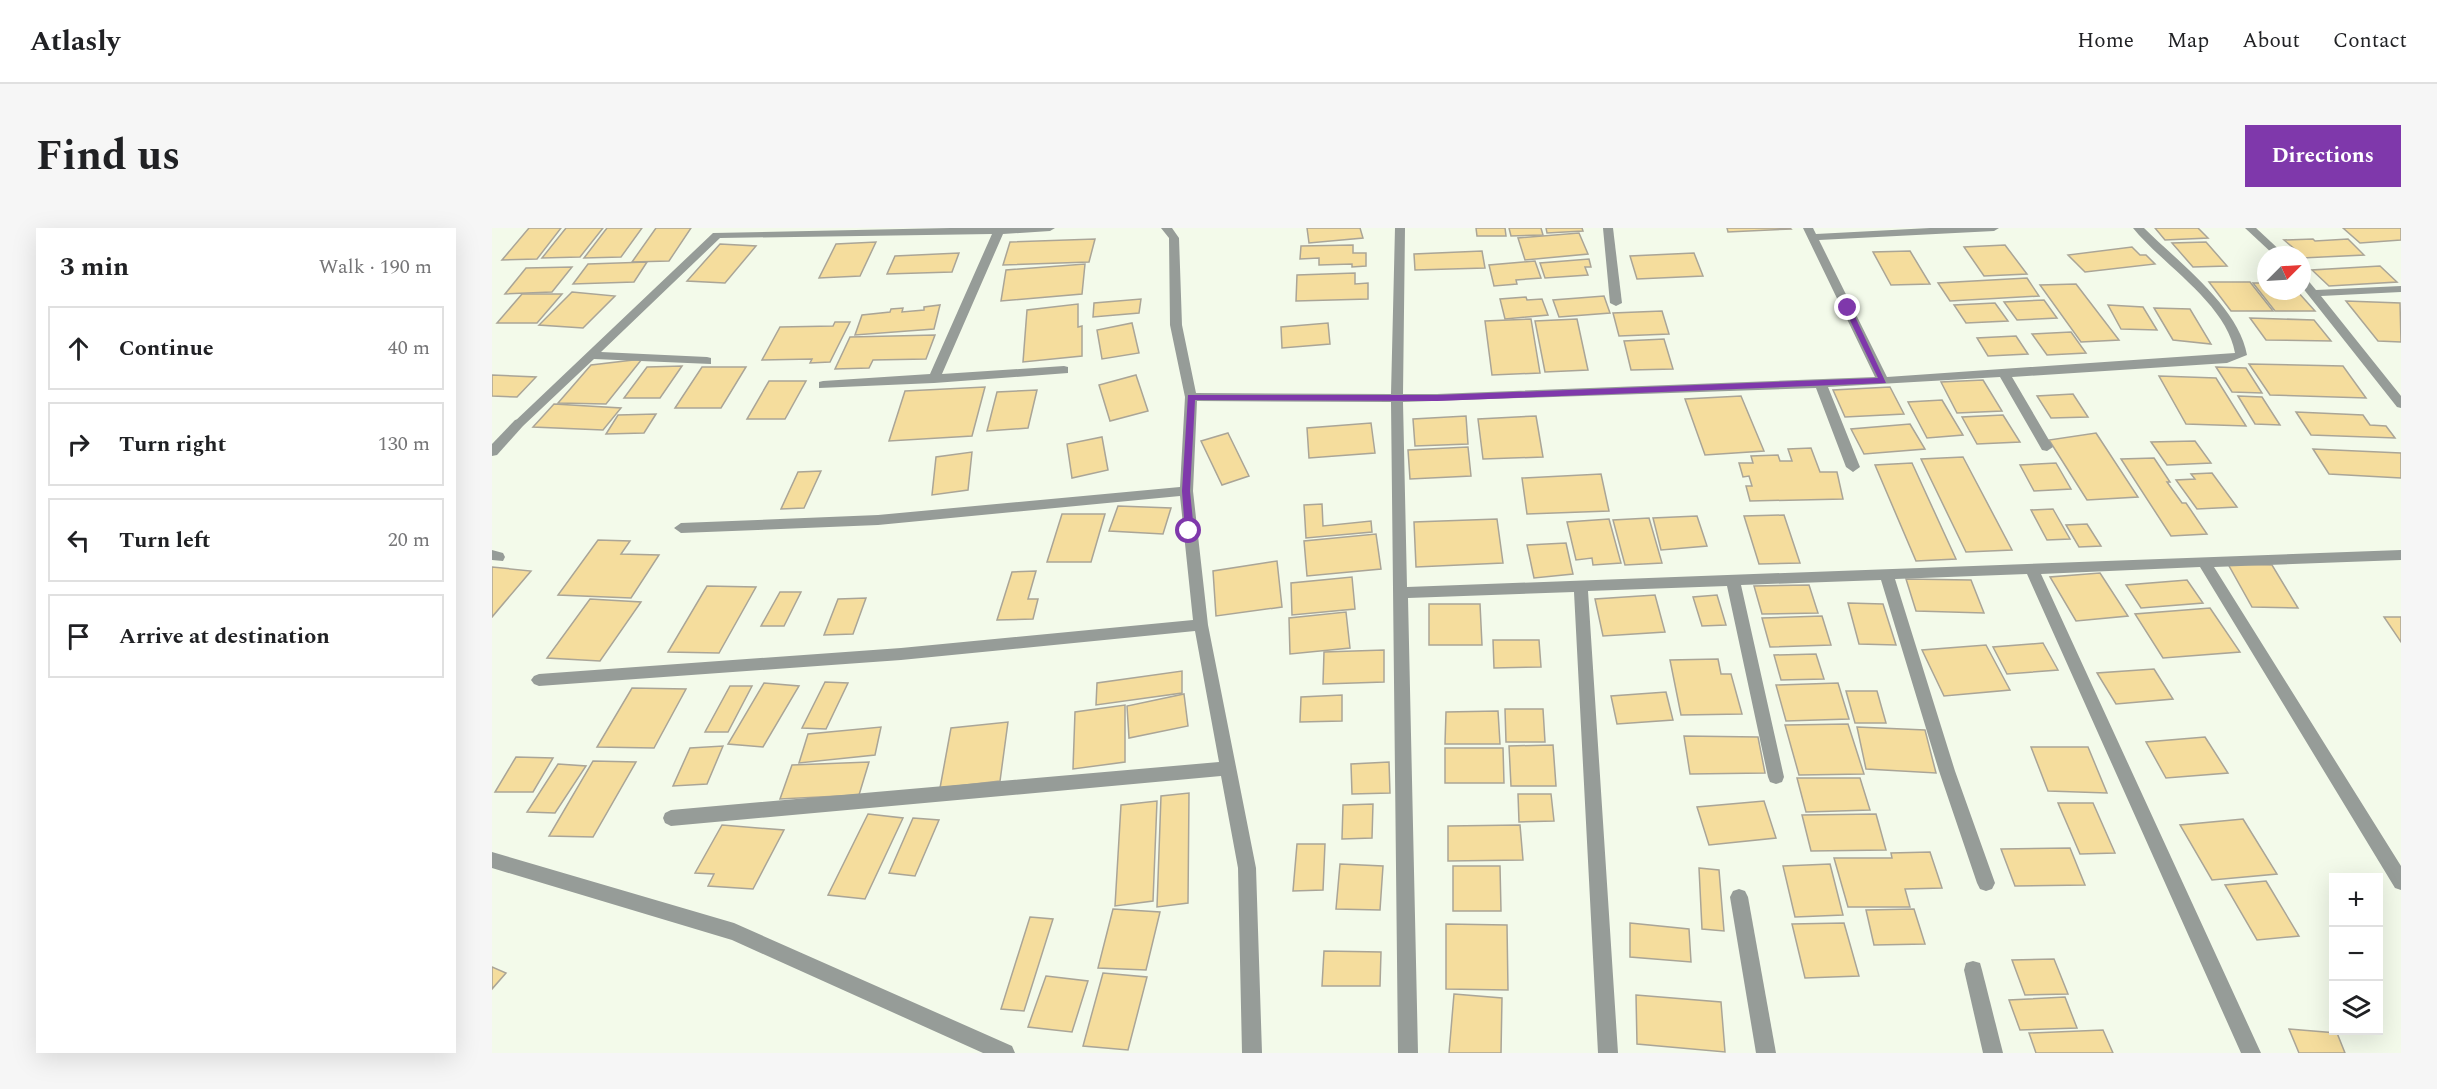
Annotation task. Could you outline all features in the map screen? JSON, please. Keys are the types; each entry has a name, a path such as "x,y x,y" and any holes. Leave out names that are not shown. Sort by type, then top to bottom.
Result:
{"street":[{"path":"492,452 519,423 720,232 999,231 1050,228"},
{"path":"1166,228 1174,238 1176,325 1191,397 1186,491 1201,625 1247,868 1252,1053"},
{"path":"1400,228 1397,398 1408,1053"},
{"path":"1608,228 1616,303"},
{"path":"1883,381 1810,232 1994,228"},
{"path":"1191,397 1397,398 1883,381 2227,359 2241,355 2242,343 2225,316 2138,228"},
{"path":"2250,228 2272,246"},
{"path":"934,379 999,231"},
{"path":"2314,293 2401,289"},
{"path":"2311,290 2401,404"},
{"path":"591,354 707,361"},
{"path":"823,386 1064,370"},
{"path":"2004,373 2047,447"},
{"path":"1820,383 1853,467"},
{"path":"681,528 878,520 1186,491"},
{"path":"1400,593 2401,555"},
{"path":"2204,562 2401,882"},
{"path":"2032,569 2251,1053"},
{"path":"1887,575 1947,771 1986,883"},
{"path":"1732,581 1776,777"},
{"path":"1581,586 1608,1053"},
{"path":"539,680 901,654 1201,625"},
{"path":"671,818 1229,768"},
{"path":"492,860 734,932 1005,1053"},
{"path":"1739,897 1766,1053"},
{"path":"1973,970 1993,1053"}],"building":[{"path":"529,228 561,228 537,259 502,260"},
{"path":"566,228 603,228 580,257 542,258"},
{"path":"607,228 642,228 621,257 584,258"},
{"path":"656,228 691,228 669,261 632,262"},
{"path":"1307,228 1360,228 1363,238 1309,243"},
{"path":"1476,228 1505,228 1506,236 1477,236"},
{"path":"1509,228 1541,228 1543,235 1511,236"},
{"path":"1546,228 1582,228 1583,231 1547,233"},
{"path":"1727,228 1790,228 1791,229 1728,232"},
{"path":"2155,228 2198,228 2208,238 2165,240"},
{"path":"2343,228 2401,228 2401,240 2360,243"},
{"path":"1579,233 1588,254 1525,260 1518,238"},
{"path":"1095,239 1089,262 1003,265 1010,242"},
{"path":"2348,239 2364,255 2311,258 2311,246 2291,246 2284,240"},
{"path":"876,242 860,276 819,278 836,244"},
{"path":"2206,242 2227,266 2193,267 2172,243"},
{"path":"720,244 756,246 725,283 687,281"},
{"path":"1353,245 1353,253 1366,253 1366,266 1319,265 1319,258 1300,259 1301,246"},
{"path":"2005,245 2027,274 1984,276 1964,247"},
{"path":"2132,247 2140,255 2146,255 2155,264 2085,272 2068,255"},
{"path":"1482,251 1485,268 1415,270 1414,254"},
{"path":"1910,251 1930,284 1891,285 1873,252"},
{"path":"959,253 952,272 887,274 895,256"},
{"path":"1694,253 1703,276 1637,279 1630,256"},
{"path":"1589,259 1591,267 1585,267 1588,275 1545,278 1540,263"},
{"path":"1535,261 1541,278 1516,280 1517,284 1494,286 1489,265"},
{"path":"647,262 634,282 573,284 588,264"},
{"path":"1085,264 1082,294 1001,301 1006,270"},
{"path":"2380,266 2397,282 2329,286 2312,270"},
{"path":"572,267 552,292 505,294 526,268"},
{"path":"1355,273 1355,284 1368,283 1368,299 1296,301 1297,275"},
{"path":"2027,278 2039,296 1950,301 1938,283"},
{"path":"2209,282 2250,282 2257,291 2257,300 2264,300 2273,311 2231,311"},
{"path":"2076,284 2119,340 2081,342 2040,285"},
{"path":"572,292 615,296 583,328 539,325"},
{"path":"522,294 562,294 537,323 497,323"},
{"path":"1604,296 1610,313 1559,317 1553,300"},
{"path":"1526,297 1527,300 1542,299 1548,315 1505,319 1500,299"},
{"path":"1141,299 1139,313 1093,317 1094,303"},
{"path":"2044,300 2057,318 2017,320 2004,302"},
{"path":"2266,300 2305,300 2315,311 2275,311"},
{"path":"2346,301 2400,303 2401,342 2378,341"},
{"path":"1995,303 2008,321 1966,323 1954,305"},
{"path":"1078,304 1078,327 1082,326 1082,356 1023,362 1027,310"},
{"path":"940,305 934,329 855,335 862,315 903,308 902,312 924,310 924,307"},
{"path":"2108,305 2143,307 2157,330 2121,329"},
{"path":"2154,308 2190,309 2211,344 2173,340"},
{"path":"1662,311 1669,334 1619,336 1613,313"},
{"path":"2250,318 2314,320 2331,341 2266,340"},
{"path":"1531,319 1540,373 1492,375 1485,321"},
{"path":"1577,319 1588,370 1545,372 1535,321"},
{"path":"835,322 850,322 830,362 810,363 812,359 762,360 780,327 833,326"},
{"path":"1132,323 1139,353 1102,359 1097,330"},
{"path":"1328,323 1330,344 1282,348 1281,327"},
{"path":"2071,332 2086,353 2047,355 2032,334"},
{"path":"935,335 926,359 873,360 869,368 835,369 850,337"},
{"path":"2016,336 2028,354 1988,356 1977,338"},
{"path":"1664,339 1673,369 1631,370 1624,341"},
{"path":"642,359 606,404 558,403 591,365"},
{"path":"2249,364 2343,366 2366,398 2270,395"},
{"path":"682,366 660,398 624,398 647,367"},
{"path":"702,367 746,367 721,408 675,408"},
{"path":"2216,367 2246,368 2262,393 2232,392"},
{"path":"492,375 536,377 517,397 492,396"},
{"path":"1136,375 1148,411 1110,421 1099,385"},
{"path":"2159,376 2216,378 2246,426 2186,424"},
{"path":"1983,380 2002,411 1957,413 1941,382"},
{"path":"769,381 806,381 785,419 747,419"},
{"path":"985,387 972,436 889,441 905,391"},
{"path":"1890,387 1904,414 1845,417 1833,390"},
{"path":"1037,390 1028,428 987,431 997,392"},
{"path":"2073,394 2088,417 2051,418 2037,396"},
{"path":"1741,396 1764,451 1705,455 1685,399"},
{"path":"2238,396 2262,397 2280,425 2255,424"},
{"path":"1942,400 1963,435 1927,438 1908,402"},
{"path":"554,404 621,408 603,430 533,427"},
{"path":"2296,412 2363,415 2370,425 2386,426 2395,438 2311,435"},
{"path":"656,414 644,433 606,434 618,415"},
{"path":"2003,415 2020,442 1977,444 1962,417"},
{"path":"1466,416 1468,444 1415,446 1413,419"},
{"path":"1536,416 1543,457 1483,459 1478,419"},
{"path":"1371,423 1375,453 1309,458 1307,428"},
{"path":"1910,424 1925,449 1864,454 1851,429"},
{"path":"1228,433 1249,476 1222,485 1201,441"},
{"path":"2096,433 2138,497 2087,500 2049,440"},
{"path":"1102,437 1108,470 1072,478 1067,444"},
{"path":"2195,441 2211,463 2167,465 2151,442"},
{"path":"1468,447 1471,476 1410,479 1408,450"},
{"path":"1811,448 1820,472 1837,472 1843,499 1750,501 1746,486 1752,486 1749,476 1743,477 1739,463 1753,463 1751,456 1778,455 1780,461 1792,461 1788,449"},
{"path":"2313,449 2401,453 2401,478 2329,474"},
{"path":"972,452 968,490 932,495 936,457"},
{"path":"1963,457 2012,550 1966,552 1921,459"},
{"path":"2154,458 2170,482 2167,482 2182,503 2186,503 2207,534 2171,536 2121,459"},
{"path":"1912,463 1956,559 1916,561 1875,465"},
{"path":"2056,463 2071,489 2034,491 2020,465"},
{"path":"821,471 804,508 781,509 798,472"},
{"path":"2212,473 2237,507 2197,509 2176,480 2195,479 2191,474"},
{"path":"1601,474 1609,511 1527,514 1522,478"},
{"path":"1322,504 1323,526 1371,521 1372,532 1306,538 1304,505"},
{"path":"1118,506 1171,508 1163,534 1109,531"},
{"path":"2053,509 2070,539 2047,540 2031,510"},
{"path":"1062,514 1105,514 1091,562 1047,562"},
{"path":"1784,515 1800,563 1759,564 1744,516"},
{"path":"1697,516 1707,546 1661,550 1653,518"},
{"path":"1649,518 1662,563 1625,565 1613,520"},
{"path":"1497,519 1503,563 1416,567 1414,522"},
{"path":"1609,519 1621,563 1593,565 1592,558 1576,560 1567,522"},
{"path":"2087,524 2101,546 2079,547 2066,525"},
{"path":"1376,534 1381,569 1307,576 1304,541"},
{"path":"598,540 630,541 621,554 659,555 631,598 558,595"},
{"path":"1566,543 1573,574 1534,578 1527,545"},
{"path":"1277,561 1282,607 1216,616 1213,571"},
{"path":"2228,564 2272,565 2298,608 2252,607"},
{"path":"492,567 531,571 492,617"},
{"path":"1036,571 1028,599 1038,599 1033,619 997,620 1012,572"},
{"path":"2100,573 2128,616 2076,621 2050,577"},
{"path":"1352,577 1355,609 1292,615 1291,583"},
{"path":"1906,579 1971,580 1984,613 1916,611"},
{"path":"2187,580 2203,603 2141,608 2126,585"},
{"path":"1809,585 1818,613 1762,614 1754,586"},
{"path":"707,586 756,587 719,653 668,652"},
{"path":"780,592 801,592 784,626 761,626"},
{"path":"1655,595 1665,632 1603,636 1595,599"},
{"path":"1717,595 1726,625 1702,626 1693,597"},
{"path":"866,598 853,634 824,635 838,599"},
{"path":"590,599 641,602 600,661 547,658"},
{"path":"1848,603 1883,604 1896,645 1859,644"},
{"path":"1429,604 1480,604 1482,645 1429,645"},
{"path":"2210,608 2240,652 2163,658 2135,614"},
{"path":"1346,612 1350,648 1290,654 1289,618"},
{"path":"1822,616 1831,645 1770,647 1762,618"},
{"path":"2384,617 2401,617 2401,642"},
{"path":"1493,640 1539,640 1541,667 1494,668"},
{"path":"2043,643 2058,670 2007,674 1993,647"},
{"path":"1986,645 2010,690 1944,696 1922,650"},
{"path":"1384,650 1384,682 1323,684 1324,652"},
{"path":"1816,654 1824,679 1781,680 1774,655"},
{"path":"1718,659 1721,674 1731,674 1742,714 1681,715 1670,660"},
{"path":"2154,669 2173,699 2116,704 2097,673"},
{"path":"1182,671 1182,693 1096,705 1097,683"},
{"path":"825,682 848,683 826,729 802,728"},
{"path":"764,683 799,686 763,747 728,744"},
{"path":"1838,683 1849,719 1786,721 1776,685"},
{"path":"730,686 752,686 728,732 705,732"},
{"path":"632,688 686,689 654,748 597,747"},
{"path":"1846,691 1877,691 1886,723 1855,723"},
{"path":"1666,692 1673,720 1617,724 1611,696"},
{"path":"1184,694 1188,726 1129,738 1127,706"},
{"path":"1342,695 1342,721 1300,722 1301,697"},
{"path":"1125,705 1125,762 1073,769 1075,712"},
{"path":"1505,709 1543,709 1545,742 1506,742"},
{"path":"1498,711 1500,744 1445,744 1446,712"},
{"path":"1008,722 1000,781 940,788 951,728"},
{"path":"1848,724 1864,774 1799,775 1785,725"},
{"path":"881,727 875,755 799,763 808,734"},
{"path":"1857,727 1925,730 1936,773 1866,769"},
{"path":"1684,736 1758,737 1765,773 1690,774"},
{"path":"2205,737 2228,773 2166,778 2146,742"},
{"path":"1553,745 1556,786 1511,786 1509,746"},
{"path":"723,746 707,784 673,786 690,748"},
{"path":"2031,747 2088,747 2107,793 2048,791"},
{"path":"1445,748 1503,748 1504,783 1445,783"},
{"path":"516,757 553,758 533,792 495,792"},
{"path":"593,761 636,762 593,837 549,836"},
{"path":"869,762 859,795 780,799 792,765"},
{"path":"1389,762 1390,793 1352,794 1351,764"},
{"path":"558,764 586,766 555,813 527,812"},
{"path":"1797,778 1860,778 1870,810 1806,812"},
{"path":"1189,793 1188,903 1157,907 1161,796"},
{"path":"1518,794 1551,794 1554,821 1519,822"},
{"path":"1157,801 1153,901 1115,906 1121,805"},
{"path":"1764,801 1776,838 1709,845 1697,807"},
{"path":"2058,803 2093,803 2115,853 2080,854"},
{"path":"1373,804 1372,838 1342,839 1343,805"},
{"path":"868,814 903,818 865,899 828,895"},
{"path":"1876,814 1886,850 1811,851 1802,815"},
{"path":"913,818 939,820 915,876 889,873"},
{"path":"2243,819 2277,874 2212,880 2180,825"},
{"path":"722,825 784,830 753,889 708,886 714,874 695,873"},
{"path":"1520,825 1523,860 1448,861 1448,826"},
{"path":"1297,844 1325,844 1323,890 1293,891"},
{"path":"2070,848 2085,885 2015,886 2001,849"},
{"path":"1930,852 1942,888 1905,889 1910,907 1848,907 1834,858 1892,858 1891,853"},
{"path":"1340,864 1383,866 1380,910 1336,909"},
{"path":"1830,864 1843,915 1795,917 1783,866"},
{"path":"1453,866 1500,866 1501,911 1453,911"},
{"path":"1699,868 1719,870 1724,931 1702,929"},
{"path":"2266,881 2299,936 2257,940 2225,885"},
{"path":"1113,909 1160,912 1146,970 1098,968"},
{"path":"1914,909 1925,944 1874,945 1866,910"},
{"path":"1030,917 1053,919 1024,1011 1001,1009"},
{"path":"1630,923 1689,929 1691,962 1630,957"},
{"path":"1844,923 1859,976 1805,978 1792,924"},
{"path":"1446,924 1507,925 1508,990 1446,989"},
{"path":"1324,951 1381,952 1380,986 1322,986"},
{"path":"2054,959 2068,994 2025,995 2012,960"},
{"path":"492,967 506,973 492,989"},
{"path":"1103,973 1147,977 1128,1050 1083,1046"},
{"path":"1046,976 1088,981 1072,1032 1028,1027"},
{"path":"1454,994 1502,998 1501,1053 1449,1053"},
{"path":"1636,995 1721,1002 1725,1052 1637,1044"},
{"path":"2065,997 2077,1028 2020,1030 2009,1000"},
{"path":"2289,1029 2338,1035 2345,1053 2299,1053"},
{"path":"2103,1030 2113,1053 2036,1053 2029,1033"}],"route":[{"path":"1189,531 1186,491 1191,397 1437,398 1883,381 1848,308"}]}
